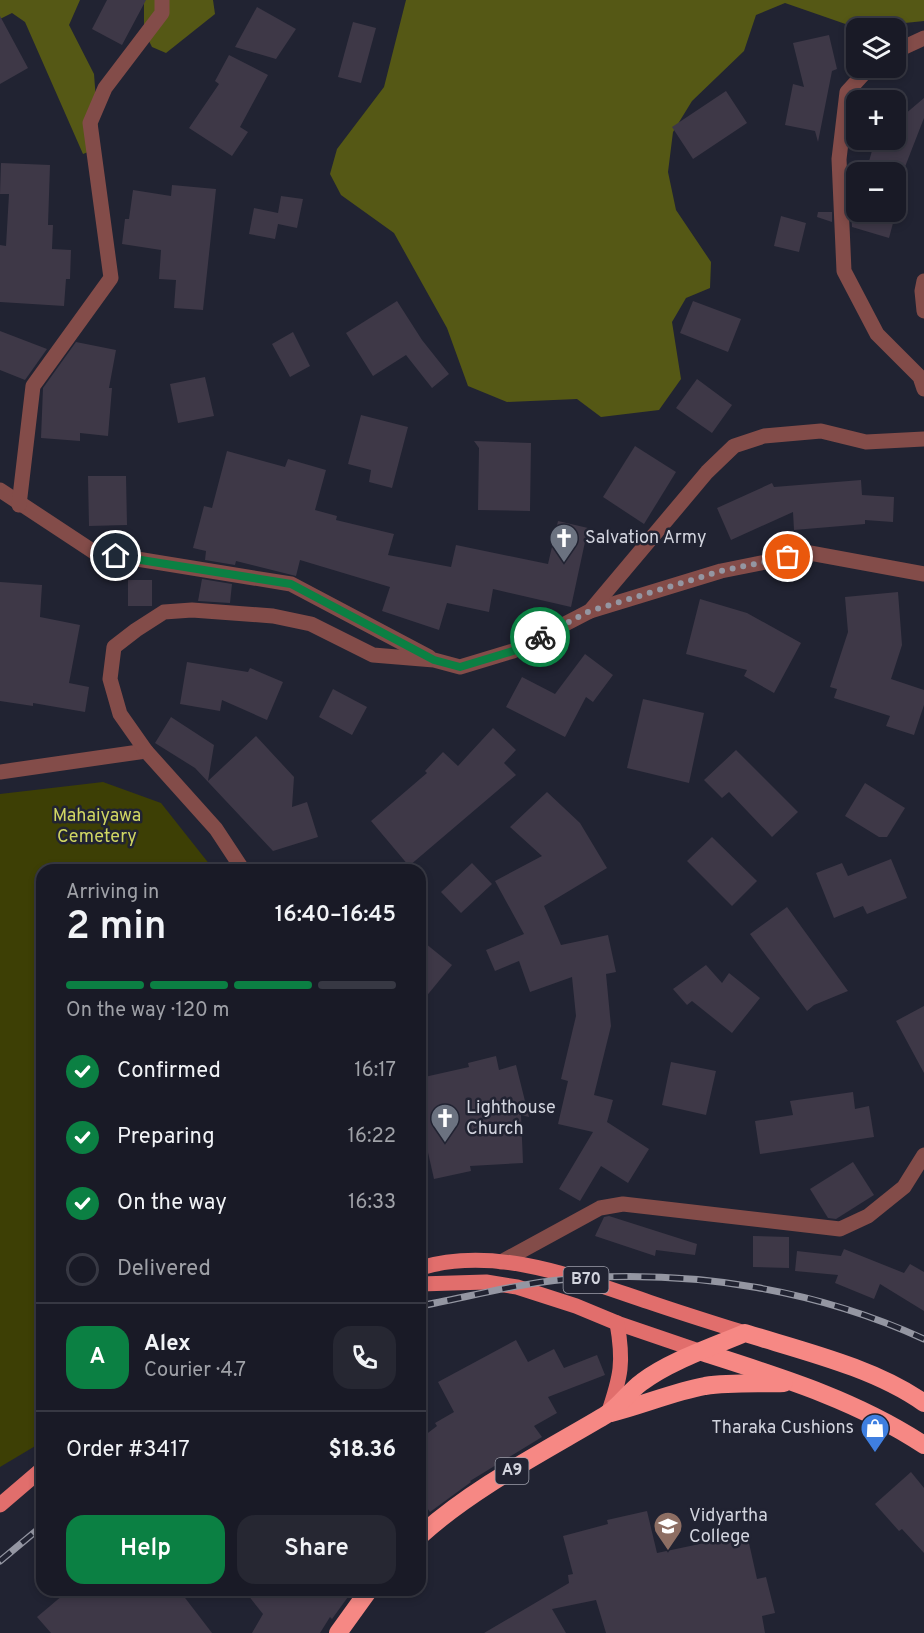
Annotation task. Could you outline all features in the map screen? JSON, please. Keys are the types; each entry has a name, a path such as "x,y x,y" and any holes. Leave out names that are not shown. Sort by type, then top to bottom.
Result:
{"highway":[{"name":"A9","path":"426,1531 454,1508 608,1414 642,1382 745,1333"},
{"path":"745,1333 839,1362 912,1394 924,1403"},
{"path":"702,1352 797,1382"},
{"name":"A9","path":"608,1414 686,1390 708,1386 797,1382 864,1410 924,1445"},
{"path":"338,1633 365,1596"}],"main road":[{"name":"B70","path":"426,1266 459,1262 501,1262 580,1278 745,1333"},
{"name":"B70","path":"426,1284 486,1282 517,1287 576,1305 617,1323 702,1352"},
{"path":"608,1414 621,1374 622,1351 617,1323"},
{"path":"0,1504 36,1474"}],"street":[{"path":"19,505 33,386 111,278 90,123 105,88 162,14 162,0"},
{"path":"906,46 924,38"},
{"path":"860,78 847,92 839,159 844,271 877,334 920,377 924,389"},
{"path":"924,281 922,291 924,311"},
{"path":"590,611 707,472 734,446 764,436 821,431 866,442 924,438"},
{"path":"0,490 19,505 94,552 291,584 434,660"},
{"path":"239,864 216,829 146,751 120,714 110,679 114,647 164,612 192,610 273,616 311,624 373,655 434,660 460,667 513,651 590,611 721,571 810,553 924,574"},
{"path":"0,772 146,751"},
{"path":"501,1262 600,1208 623,1204 840,1229 868,1216 904,1187 924,1155"}],"green space":[{"name":"Mahaiyawa Cemetery","path":"103,782 161,803 209,864 36,864 36,1446 0,1467 0,794"}],"shaded area":[{"path":"0,0 80,0 69,25 94,74 98,126 93,150 83,154 25,22 12,13 0,19"},
{"path":"144,0 213,0 215,14 166,53 152,47 144,31"},
{"path":"406,0 924,0 924,21 906,23 906,18 846,18 846,24 785,3 756,15 744,51 692,101 673,132 668,172 676,210 711,262 710,288 686,298 672,322 681,379 659,410 601,417 577,399 507,402 468,386 447,328 394,233 341,195 330,174 337,149 384,87"}],"building":[{"path":"107,0 146,0 122,45 92,29"},
{"path":"257,7 296,29 276,59 235,47"},
{"path":"0,16 28,68 0,84"},
{"path":"353,22 376,28 361,83 338,77"},
{"path":"829,35 837,69 832,71 818,142 815,131 785,125 793,84 804,87 793,43"},
{"path":"229,55 268,75 240,127 248,132 232,156 189,128 219,84 215,81"},
{"path":"726,91 747,123 693,159 672,127"},
{"path":"924,98 924,118 906,164 906,162 869,162 872,150 906,150 906,113"},
{"path":"1,163 50,165 48,225 53,225 52,249 71,250 70,279 66,279 64,306 0,302 0,245 6,246 9,194 0,194"},
{"path":"172,185 216,189 203,310 174,308 176,280 159,279 161,250 122,244 125,219 129,219 133,190 171,196"},
{"path":"281,196 303,199 297,228 278,224 275,239 249,234 254,208 278,213"},
{"path":"818,212 832,212 832,222 817,217"},
{"path":"781,216 806,223 799,252 774,246"},
{"path":"852,222 893,222 889,238 852,227"},
{"path":"397,301 422,340 449,374 432,388 406,355 373,376 346,333"},
{"path":"693,301 741,319 728,352 680,333"},
{"path":"0,331 47,349 25,380 0,370"},
{"path":"293,332 310,366 290,377 272,344"},
{"path":"76,342 116,350 109,388 112,388 108,436 80,433 80,441 41,438 43,388"},
{"path":"205,377 214,416 178,423 170,384"},
{"path":"697,379 732,405 712,433 676,408"},
{"path":"361,415 408,427 392,488 369,482 371,470 348,464"},
{"path":"474,441 531,443 530,511 478,510 479,448"},
{"path":"635,446 676,472 644,524 603,497"},
{"path":"227,451 285,467 288,459 326,470 315,510 337,516 336,520 394,534 388,555 451,567 456,545 548,564 558,521 588,528 571,607 493,589 489,612 447,603 439,630 382,611 390,587 300,560 296,576 236,561 235,565 205,560 206,551 193,548 204,506 212,508"},
{"path":"88,476 126,476 127,525 89,526"},
{"path":"861,480 862,495 894,497 893,522 865,520 865,524 794,530 793,512 731,540 717,508 772,483 774,487"},
{"path":"202,579 232,584 230,603 198,601"},
{"path":"128,580 152,580 152,606 128,606"},
{"path":"0,582 42,585 40,617 80,625 69,683 89,687 85,712 33,703 33,706 0,701"},
{"path":"898,592 902,645 891,679 924,690 924,705 914,735 886,726 890,716 834,698 837,689 830,687 848,632 845,597"},
{"path":"700,599 747,613 801,643 774,693 744,676 747,670 686,654"},
{"path":"585,654 613,675 593,702 586,697 565,737 506,707 522,677 555,694"},
{"path":"187,662 248,672 250,668 283,682 267,720 222,700 220,711 180,704"},
{"path":"333,689 367,707 352,735 319,717"},
{"path":"643,699 704,713 689,783 627,768"},
{"path":"171,717 214,745 208,781 256,736 294,777 292,807 307,802 318,837 273,851 195,768 155,743"},
{"path":"493,728 516,750 504,763 516,775 411,864 407,864 371,821 427,773 425,771 443,752 458,766"},
{"path":"736,750 798,812 772,837 729,792 722,798 704,780"},
{"path":"865,783 905,808 887,837 879,837 845,816"},
{"path":"547,792 580,823 607,868 544,906 561,945 608,935 616,972 606,974 611,1026 594,1095 613,1100 607,1122 649,1149 628,1183 601,1166 580,1201 559,1189 593,1132 558,1124 568,1081 561,1079 576,1016 572,977 530,992 519,961 495,971 486,950 524,934 495,881 542,856 510,827"},
{"path":"712,837 757,881 732,906 687,861"},
{"path":"891,859 907,898 867,914 863,906 834,918 816,873 842,863 848,876"},
{"path":"472,863 492,884 461,913 441,892"},
{"path":"787,907 848,991 814,1005 807,1011 750,934"},
{"path":"426,944 452,965 426,997"},
{"path":"706,965 722,983 729,973 760,998 732,1033 692,1001 687,1005 673,989"},
{"path":"924,1006 924,1073 896,1021"},
{"path":"496,1056 499,1070 516,1065 529,1117 521,1115 523,1163 470,1166 471,1171 434,1179 426,1144 426,1077 469,1067 468,1063"},
{"path":"671,1062 716,1071 706,1115 662,1105"},
{"path":"853,1092 855,1109 869,1106 874,1137 760,1154 755,1121 793,1115 790,1101"},
{"path":"853,1162 874,1195 836,1219 828,1218 810,1189"},
{"path":"609,1216 697,1244 695,1255 656,1250 655,1256 595,1236 604,1217"},
{"path":"753,1236 789,1237 789,1268 753,1267"},
{"path":"844,1249 904,1273 910,1264 924,1272 924,1311 880,1284 874,1299 835,1283 838,1275 795,1271 797,1251 841,1256"},
{"path":"516,1340 528,1362 554,1349 564,1368 597,1355 605,1375 548,1397 557,1413 534,1426 542,1437 470,1481 430,1512 426,1506 426,1434 437,1426 435,1423 454,1412 438,1382"},
{"path":"911,1472 924,1488 924,1553 902,1529 899,1531 875,1504"},
{"path":"647,1511 657,1553 747,1534 757,1579 766,1577 775,1613 762,1616 765,1633 606,1633 596,1600 552,1609 566,1633 484,1633 569,1583 568,1575 573,1574 563,1536 608,1524 607,1520"},
{"path":"62,1596 184,1596 212,1633 51,1633 37,1617"},
{"path":"249,1596 349,1596 332,1619 330,1617 320,1633 252,1633 263,1614"}],"railway":[{"path":"426,1305 561,1280 626,1277 670,1278 713,1281 800,1296 883,1322 924,1339"},
{"path":"0,1561 36,1531"}],"way so far":[{"path":"540,637 590,611 721,571 788,557"}],"place":[{"name":"Salvation Army","path":"564,564"},
{"name":"Lighthouse Church","path":"445,1144"},
{"name":"Tharaka Cushions","path":"875,1454"},
{"name":"Vidyartha College","path":"668,1552"}],"route":[{"path":"116,556 291,584 434,660 460,667 513,651 540,637"}]}
